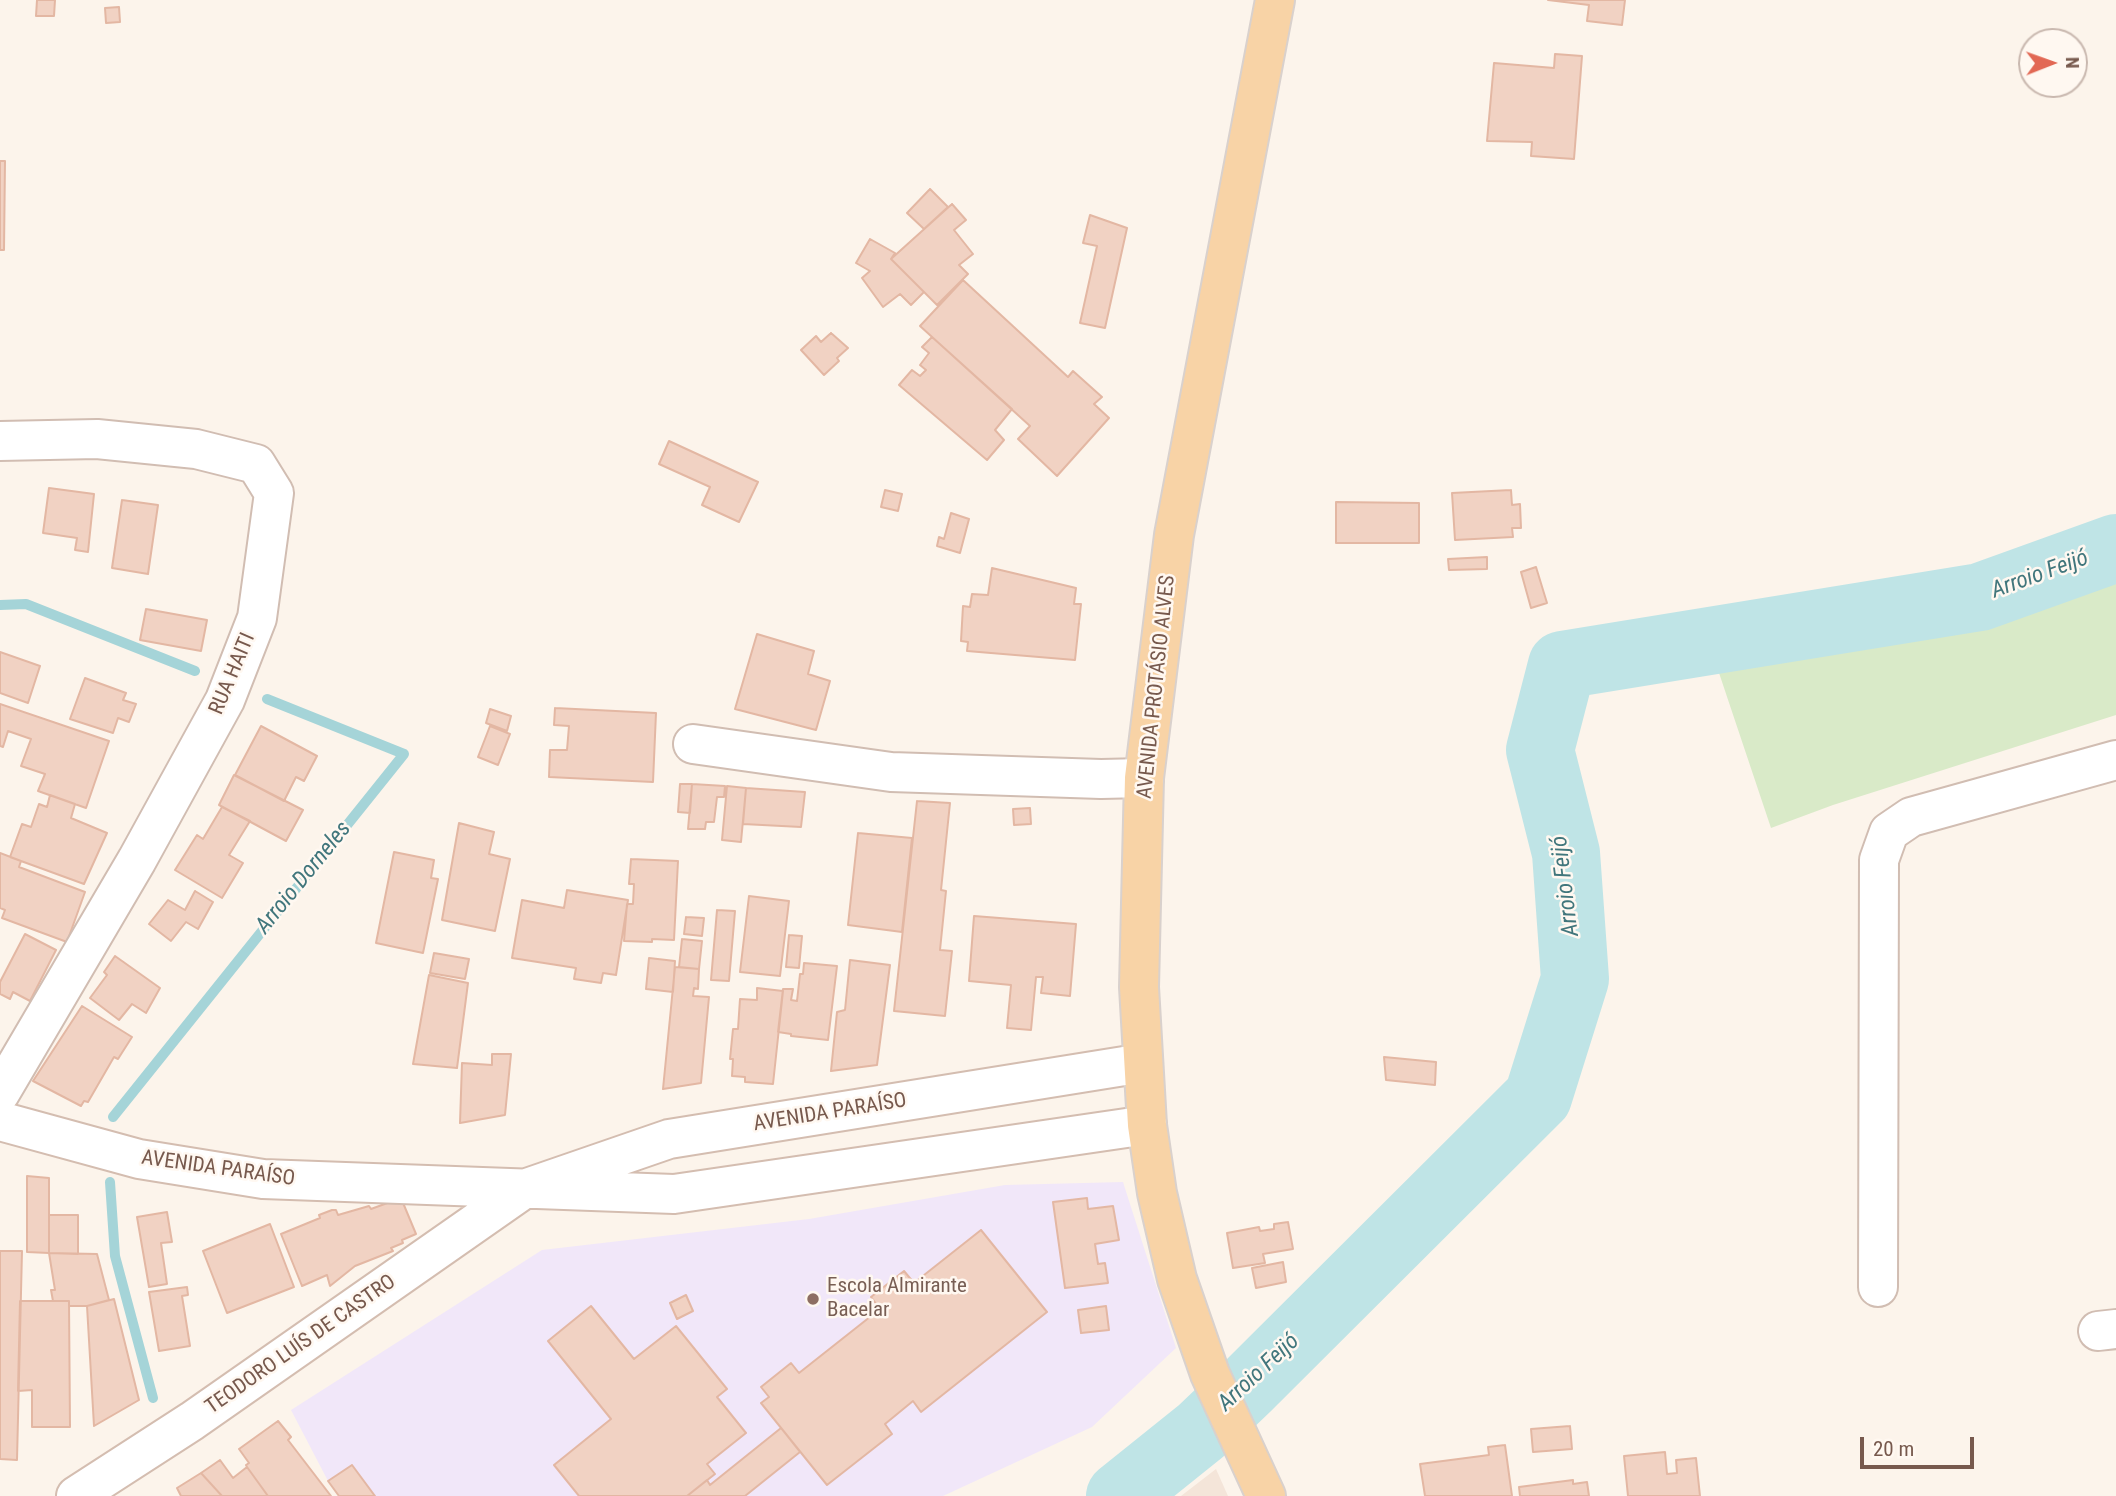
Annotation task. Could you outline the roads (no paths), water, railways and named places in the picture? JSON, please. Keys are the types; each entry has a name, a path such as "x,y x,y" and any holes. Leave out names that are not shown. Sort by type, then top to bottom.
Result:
{"main road":[{"name":"AVENIDA PROTÁSIO ALVES","path":"1266,1496 1210,1374 1177,1279 1157,1193 1147,1125 1139,987 1144,778 1174,535 1275,0"},
{"name":"RUA HAITI","path":"0,441 97,439 196,449 256,464 274,493 257,618 225,700 137,860 0,1093"},
{"path":"693,744 891,772 1144,778"},
{"path":"1878,1287 1879,860 1889,832 1911,817 2116,760"},
{"name":"AVENIDA PARAÍSO","path":"524,1189 669,1139 1143,1063"},
{"name":"AVENIDA PARAÍSO","path":"0,1121 139,1159 263,1180 674,1194 1147,1125"},
{"name":"TEODORO LUÍS DE CASTRO","path":"76,1496 192,1421 524,1189"}],"waterway":[{"name":"Arroio Feijó","path":"1120,1496 1201,1431 1538,1097 1575,979 1566,853 1540,750 1562,665 1980,597 2116,548"},
{"name":"Arroio Dorneles","path":"0,605 26,604 195,671"},
{"name":"Arroio Dorneles","path":"113,1117 404,754 267,699"},
{"name":"Arroio Dorneles","path":"110,1182 115,1256 153,1398"}],"place":[{"name":"Escola Almirante Bacelar","path":"813,1299"}]}
